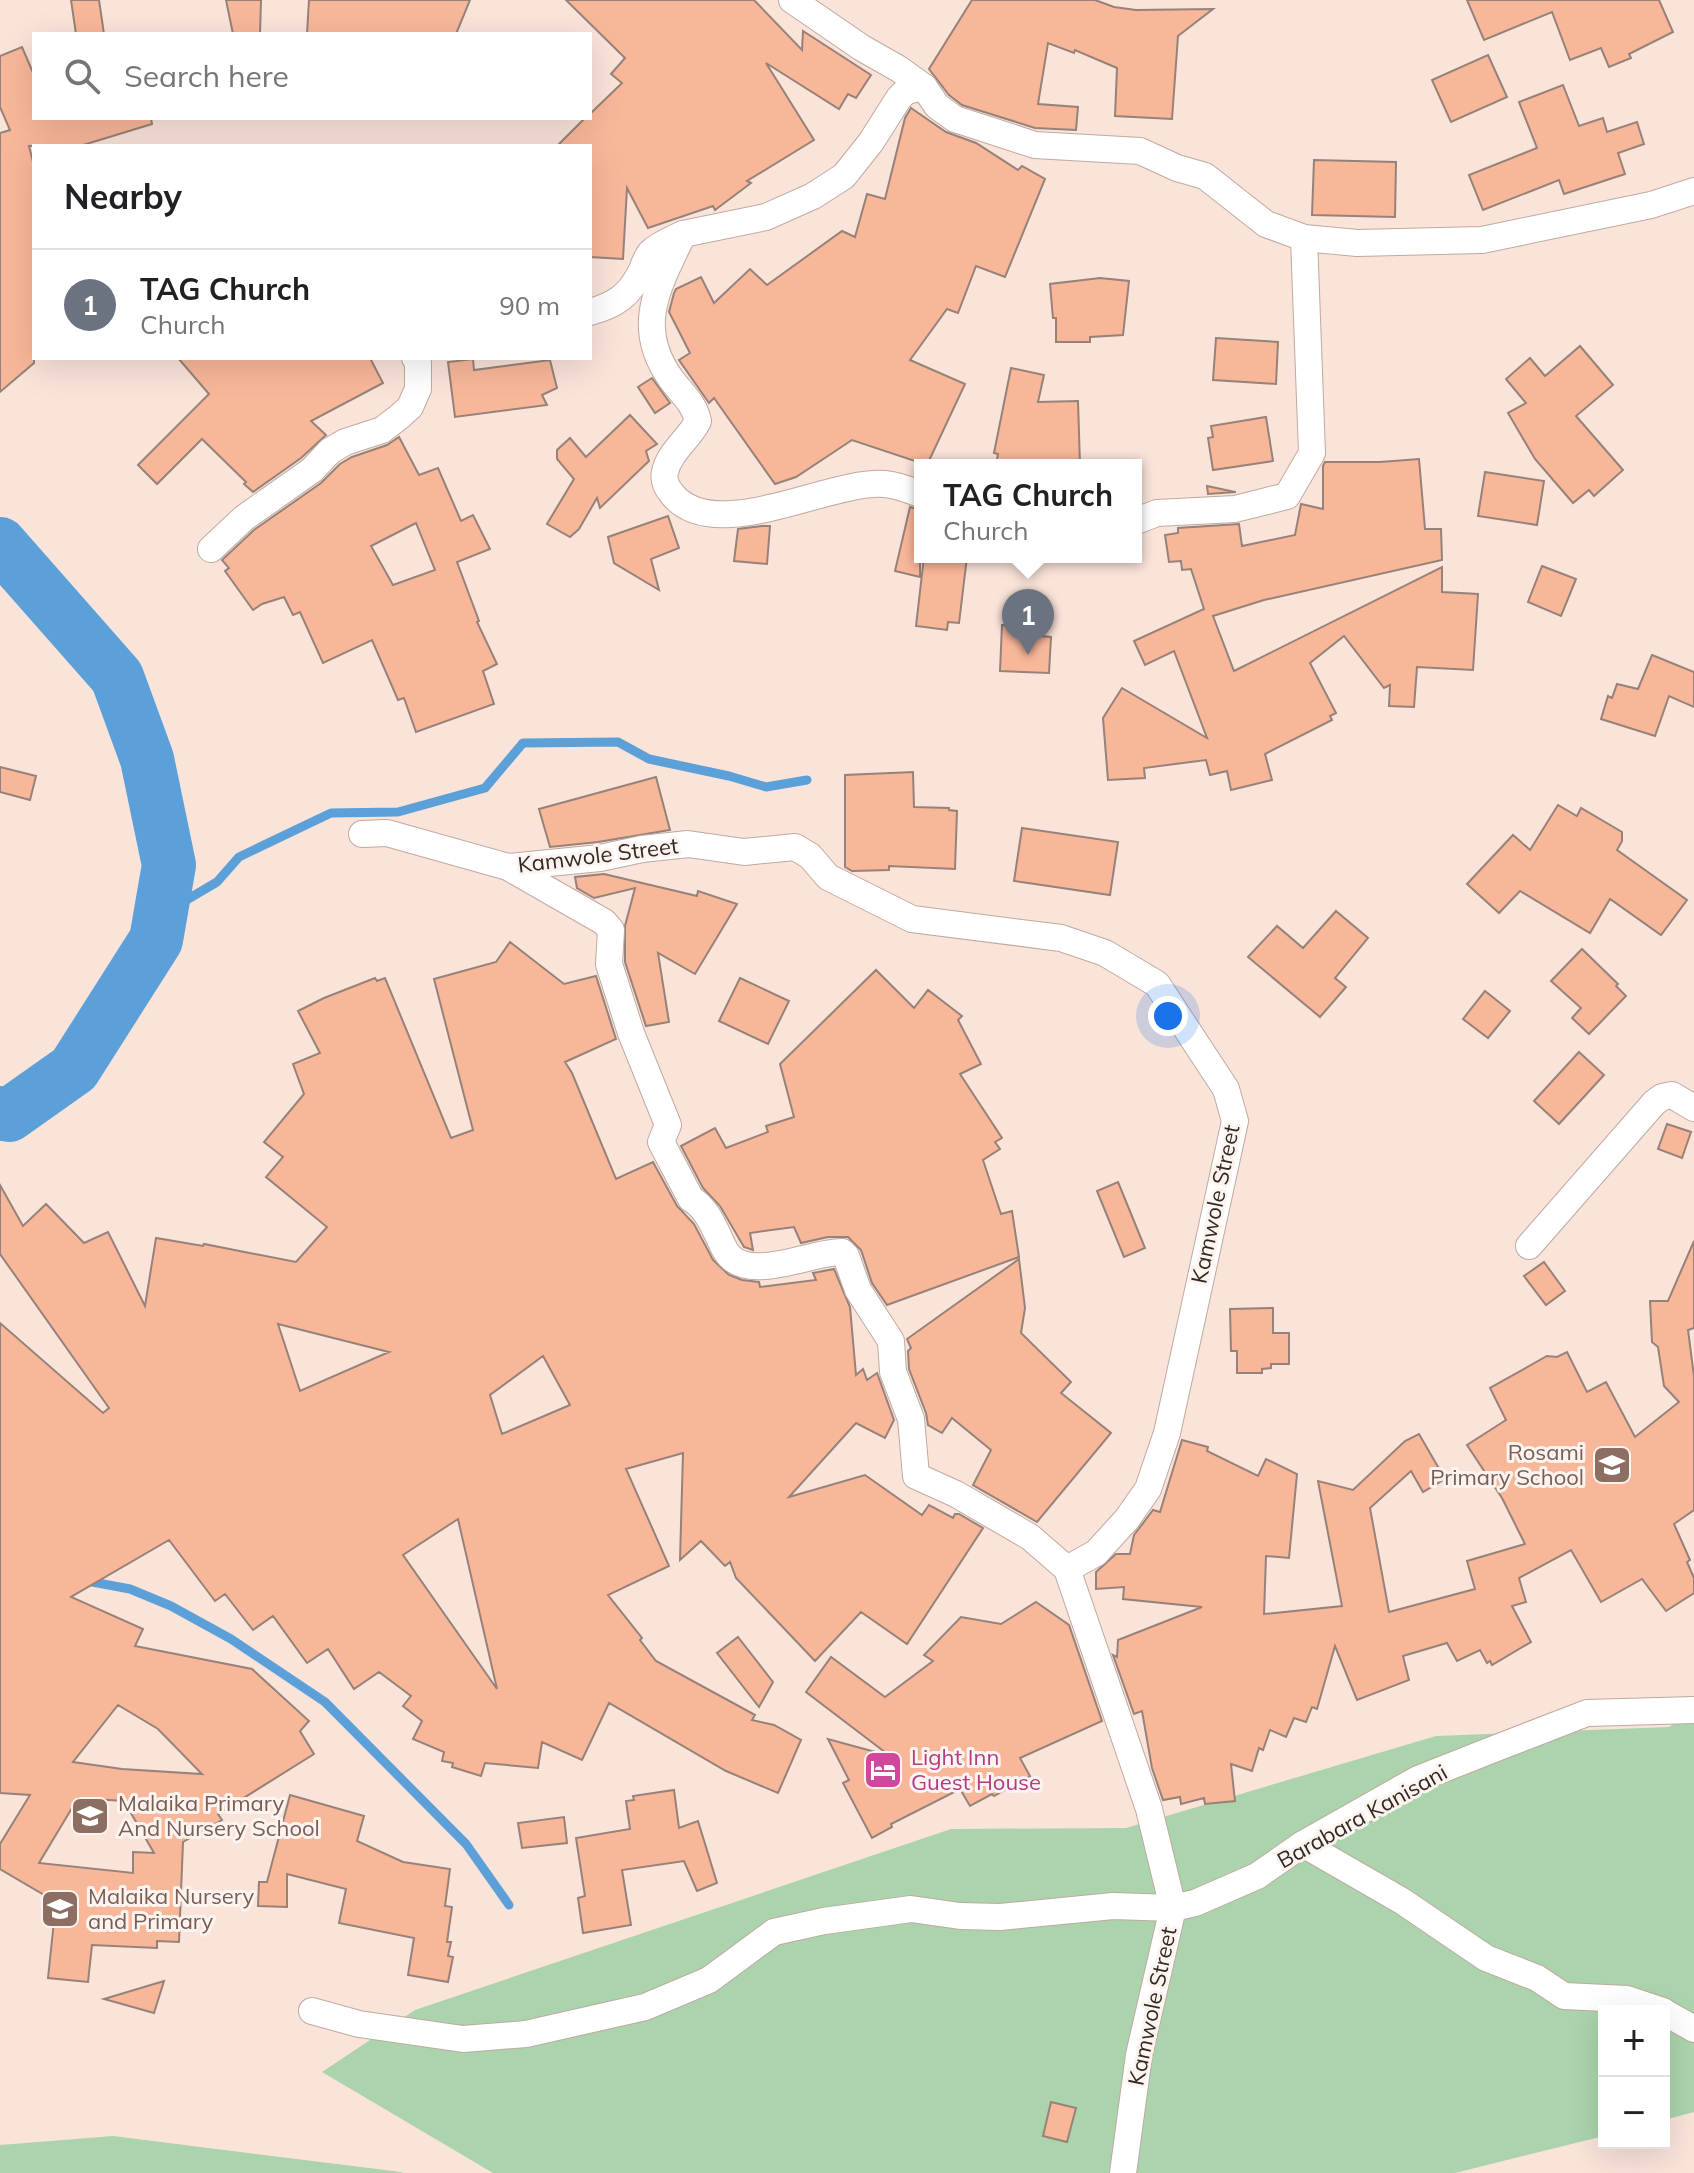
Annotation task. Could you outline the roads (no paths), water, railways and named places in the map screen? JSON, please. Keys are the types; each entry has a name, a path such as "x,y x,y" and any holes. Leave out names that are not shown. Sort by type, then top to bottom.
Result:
{"street":[{"path":"792,0 924,87 946,113 1000,135 1035,145 1140,151 1177,168 1205,176 1266,224 1304,238 1357,243 1482,240 1636,208 1694,191"},
{"path":"592,311 624,298 633,287 648,255 658,247 683,234 766,217 824,190 844,176 871,142 899,98 906,91 924,87"},
{"path":"683,234 655,294 651,321 657,354 671,379 689,400 698,421 665,472 666,487 675,498 689,508 711,513 753,512 843,489 884,483 914,492"},
{"path":"1142,519 1157,513 1235,509 1287,496 1312,453 1304,238"},
{"path":"211,549 244,518 312,470 330,451 345,442 382,430 410,407 418,389 418,360"},
{"name":"Kamwole Street","path":"362,834 387,833 508,867 600,858 688,844 744,852 795,847 810,856 828,877 912,919 1061,938 1105,953 1157,984 1226,1089 1235,1121 1167,1433 1148,1489 1127,1519 1096,1553 1067,1569 1149,1809 1173,1908 1139,2055 1123,2173"},
{"path":"508,867 604,922 611,930 609,964 631,1033 668,1125 661,1142 691,1199 700,1204 727,1254 737,1262 765,1267 842,1252 858,1290 891,1341 893,1372 911,1419 916,1476 956,1494 1030,1537 1067,1569"},
{"path":"1529,1246 1654,1103 1672,1095 1694,1108"},
{"name":"Barabara Kanisani","path":"312,2011 359,2024 463,2039 526,2034 645,2007 709,1980 774,1932 824,1921 911,1909 982,1917 1113,1906 1173,1908 1195,1903 1257,1876 1303,1844 1418,1779 1587,1713 1694,1710"},
{"path":"1303,1844 1402,1901 1486,1958 1537,1978 1564,1996 1627,1999 1645,2005"},
{"path":"1670,2015 1694,2029"}],"waterway":[{"path":"0,544 117,677 147,759 169,865 156,940 74,1069 9,1115 0,1113"},
{"path":"161,915 217,882 239,857 331,813 398,812 485,788 523,743 618,742 649,759 766,787 807,780"},
{"path":"87,1581 130,1589 171,1606 231,1639 325,1702 466,1844 509,1905"}],"place":[{"name":"TAG Church","path":"1028,655"},
{"name":"Rosami Primary School","path":"1612,1465"},
{"name":"Light Inn Guest House","path":"883,1770"},
{"name":"Malaika Primary And Nursery School","path":"90,1816"},
{"name":"Malaika Nursery and Primary","path":"60,1909"}]}
